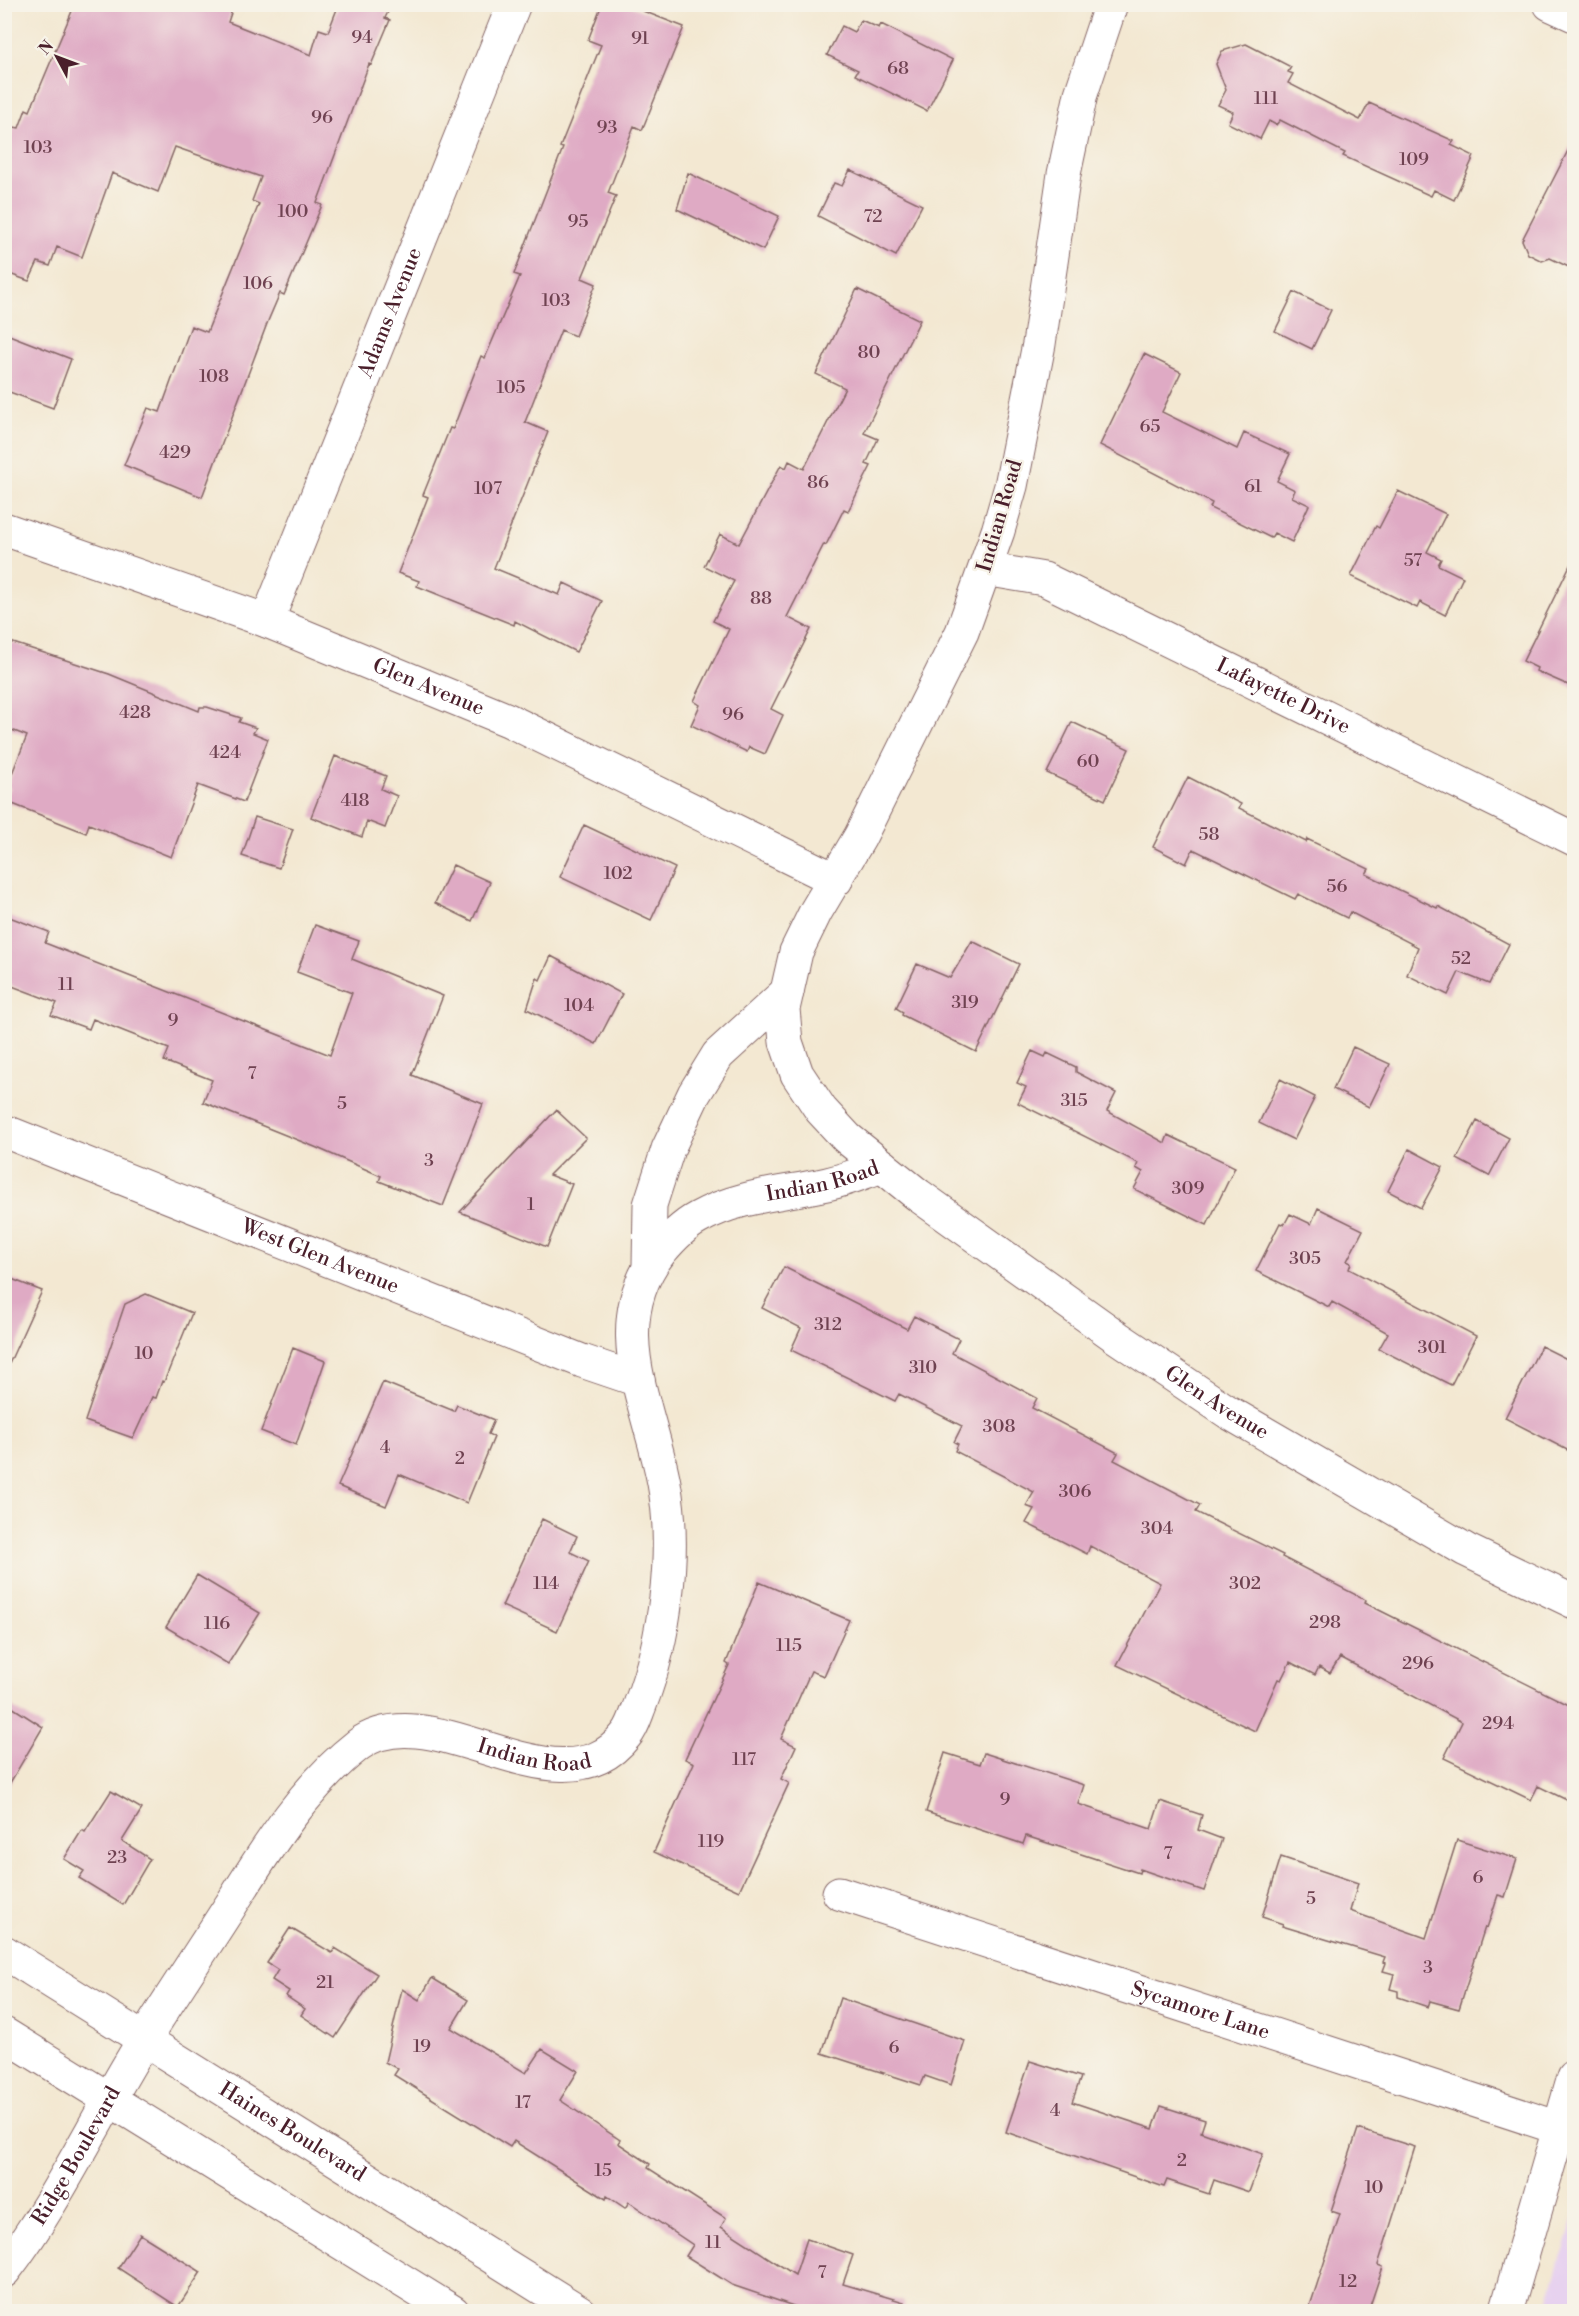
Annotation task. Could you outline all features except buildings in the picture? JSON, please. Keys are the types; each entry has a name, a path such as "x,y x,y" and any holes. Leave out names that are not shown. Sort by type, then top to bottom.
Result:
{"street":[{"name":"Adams Avenue","path":"267,621 514,4"},
{"name":"Indian Road","path":"882,1166 847,1138 821,1110 797,1074 786,1041 783,1009 796,952 816,911 860,837 962,632 985,569 1011,486 1039,344 1064,174 1081,94 1111,4"},
{"path":"1550,4 1575,15"},
{"name":"Glen Avenue","path":"4,529 267,621 508,720 836,880"},
{"name":"Lafayette Drive","path":"985,569 1044,579 1575,839"},
{"name":"Indian Road","path":"649,1266 650,1205 668,1149 694,1094 718,1055 787,992"},
{"name":"West Glen Avenue","path":"4,1131 570,1357 638,1380"},
{"name":"Glen Avenue","path":"882,1166 918,1195 1228,1412 1466,1550 1575,1602"},
{"name":"Indian Road","path":"145,2039 267,1850 321,1781 361,1743 387,1731 414,1731 451,1738 531,1762 571,1765 614,1748 629,1732 653,1670 669,1574 664,1486 638,1380 631,1332 634,1297 649,1266 673,1236 698,1218 746,1198 828,1184 882,1166"},
{"name":"Sycamore Lane","path":"840,1893 1559,2128"},
{"name":"Haines Boulevard","path":"4,1952 580,2312"},
{"path":"4,2034 453,2312"},
{"name":"Ridge Boulevard","path":"4,2271 84,2148 109,2099 145,2039"},
{"path":"1506,2312 1575,2076"}],"shaded area":[{"path":"1574,2217 1574,2311 1545,2311"}]}
